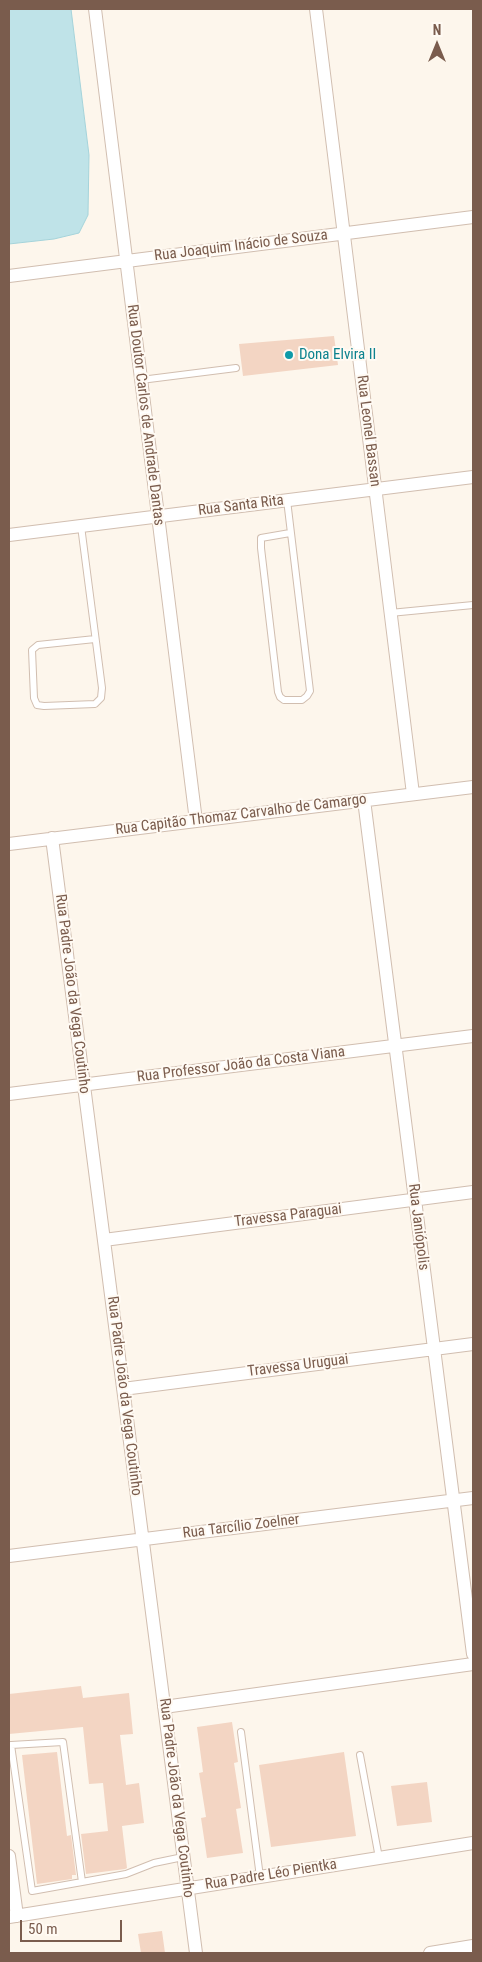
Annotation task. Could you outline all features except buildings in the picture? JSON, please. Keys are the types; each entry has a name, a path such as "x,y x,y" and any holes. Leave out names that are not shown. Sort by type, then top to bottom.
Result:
{"street":[{"name":"Rua Doutor Carlos de Andrade Dantas","path":"95,9 196,821"},
{"name":"Rua Leonel Bassan","path":"316,9 413,794"},
{"name":"Rua Joaquim Inácio de Souza","path":"9,276 473,217"},
{"name":"Rua Santa Rita","path":"9,535 473,477"},
{"name":"Rua Capitão Thomaz Carvalho de Camargo","path":"9,844 473,786"},
{"name":"Rua Janiópolis","path":"364,800 473,1654"},
{"name":"Rua Padre João da Vega Coutinho","path":"52,838 196,1953"},
{"name":"Rua Professor João da Costa Viana","path":"9,1094 473,1036"},
{"name":"Travessa Paraguai","path":"104,1240 473,1192"},
{"name":"Travessa Uruguai","path":"123,1389 473,1344"},
{"name":"Rua Tarcílio Zoelner","path":"9,1556 473,1498"},
{"path":"164,1707 473,1664"},
{"name":"Rua Padre Léo Pientka","path":"13,1916 473,1843"},
{"path":"9,1856 13,1916"},
{"path":"430,1953 473,1946"}],"lane":[{"path":"141,380 236,368"},
{"path":"287,500 310,691 302,700 284,700 278,692 261,548 261,538 290,533"},
{"path":"81,526 102,688 101,698 95,704 37,705 34,698 32,650 38,645 95,639"},
{"path":"390,613 473,605"},
{"path":"241,1732 260,1877"},
{"path":"82,1882 63,1742 11,1745 32,1891 82,1882 126,1874 154,1863 184,1857"},
{"path":"360,1755 379,1858"}],"water":[{"path":"9,9 71,9 89,155 88,215 79,233 54,239 9,244"}],"place":[{"name":"Dona Elvira II","path":"289,355"}]}
